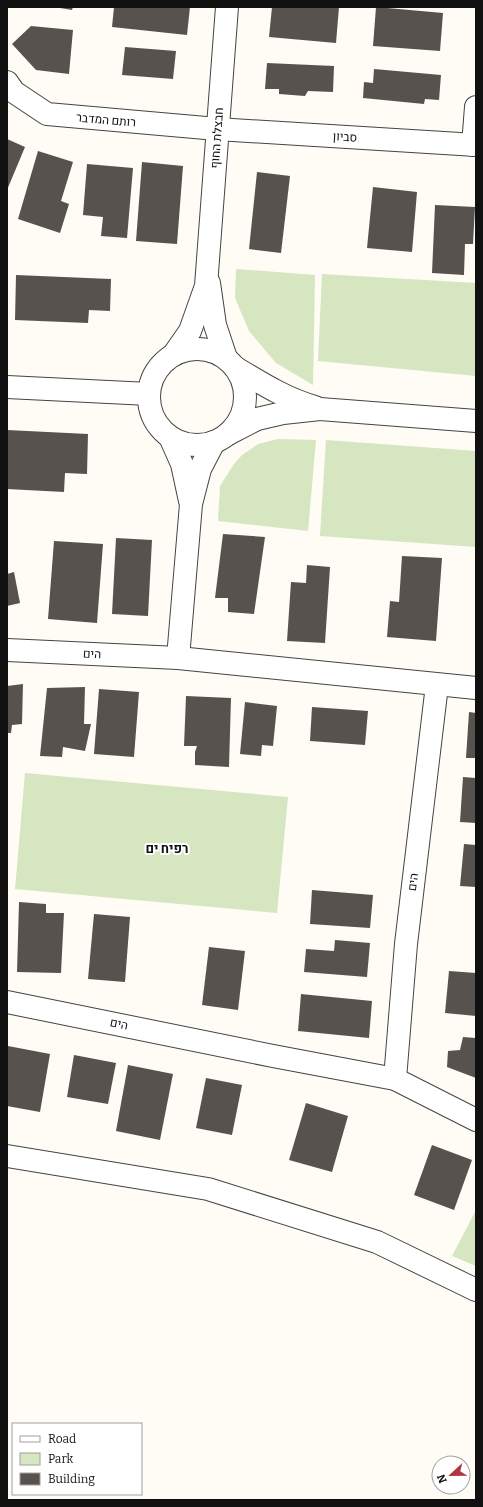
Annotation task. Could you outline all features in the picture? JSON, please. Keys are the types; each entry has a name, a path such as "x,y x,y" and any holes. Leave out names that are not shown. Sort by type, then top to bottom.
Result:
{"street":[{"name":"חבצלת החוף","path":"174,354 190,331 206,286 227,7"},
{"name":"רותם המדבר","path":"7,82 14,92 47,114 217,129"},
{"name":"סביון","path":"217,129 474,145 476,107"},
{"name":"חבצלת החוף","path":"208,270 218,337 231,363"},
{"path":"320,409 298,402 282,394 215,352 202,348 188,349 174,354 163,362 155,373 149,394 152,415 160,427 170,437 183,443 197,445 221,438 256,419 282,413 320,409 476,421"},
{"path":"178,658 191,504 200,469 221,438 239,422 245,392 242,379 231,363"},
{"path":"7,387 149,394"},
{"path":"170,437 182,464 191,504"},
{"name":"הים","path":"7,650 178,658 476,688"},
{"name":"הים","path":"395,1079 406,944 437,685"},
{"name":"הים","path":"7,1002 395,1079 476,1120"},
{"path":"7,1156 208,1189 377,1242 476,1290"}],"green space":[{"path":"236,269 315,275 313,385 276,363 249,331 235,298"},
{"path":"322,274 476,283 476,376 318,361"},
{"path":"278,439 316,440 308,531 218,521 220,486 234,464 242,455 258,444"},
{"path":"326,440 476,451 476,547 320,536"},
{"path":"25,773 288,797 277,913 15,889"},
{"path":"476,1210 476,1266 452,1256"}],"building":[{"path":"54,7 73,7 72,10"},
{"path":"114,7 190,7 187,35 112,27"},
{"path":"272,7 339,7 336,43 269,37"},
{"path":"376,7 443,13 440,51 373,46"},
{"path":"31,26 73,30 69,74 36,70 12,44"},
{"path":"125,47 176,51 173,79 122,75"},
{"path":"267,63 334,66 333,92 308,91 305,96 279,94 279,89 265,89"},
{"path":"374,69 441,75 439,100 425,99 424,104 363,98 364,82 373,83"},
{"path":"7,139 25,147 7,190"},
{"path":"38,151 73,162 61,201 69,204 60,233 18,219"},
{"path":"142,162 183,166 177,244 136,241"},
{"path":"87,164 133,168 127,238 101,236 103,217 83,215"},
{"path":"257,172 290,176 281,253 249,249"},
{"path":"373,187 417,192 412,252 367,248"},
{"path":"435,205 475,207 473,244 465,244 464,275 432,273"},
{"path":"16,275 111,279 110,311 89,310 88,323 15,320"},
{"path":"7,430 88,434 87,474 65,473 64,492 7,489"},
{"path":"223,534 265,537 254,614 228,612 228,598 215,598"},
{"path":"116,538 152,540 148,616 112,614"},
{"path":"54,541 103,544 97,623 48,619"},
{"path":"402,556 442,558 436,641 387,637 390,601 399,602"},
{"path":"307,565 330,567 325,643 287,641 291,582 306,583"},
{"path":"14,572 20,603 7,606 7,574"},
{"path":"23,684 22,724 12,725 11,733 7,733 7,686"},
{"path":"85,687 84,724 91,724 85,751 63,747 62,757 40,756 47,688"},
{"path":"99,689 139,692 134,757 94,754"},
{"path":"186,696 231,698 229,767 195,765 195,752 197,746 184,746"},
{"path":"245,702 277,706 273,746 262,745 261,756 240,754"},
{"path":"312,707 368,711 365,745 310,741"},
{"path":"469,712 476,713 476,758 466,758"},
{"path":"463,777 476,778 476,823 460,822"},
{"path":"464,844 476,845 476,887 460,886"},
{"path":"312,890 373,895 370,928 310,924"},
{"path":"19,902 46,904 46,913 64,913 61,973 17,972"},
{"path":"94,914 130,917 125,982 88,979"},
{"path":"335,940 370,943 367,977 304,972 306,949 334,951"},
{"path":"209,947 245,951 238,1010 202,1005"},
{"path":"449,971 476,973 476,1016 445,1013"},
{"path":"301,994 372,1001 369,1038 298,1031"},
{"path":"463,1037 476,1038 476,1078 447,1067 448,1051 460,1050"},
{"path":"8,1046 50,1054 40,1112 7,1106"},
{"path":"74,1055 116,1063 108,1104 67,1097"},
{"path":"128,1065 173,1074 160,1140 116,1131"},
{"path":"206,1078 242,1085 232,1135 196,1128"},
{"path":"306,1103 348,1116 332,1172 289,1160"},
{"path":"432,1145 472,1160 454,1210 414,1195"}],"district":[{"name":"רפיח ים","path":"167,848"}]}
